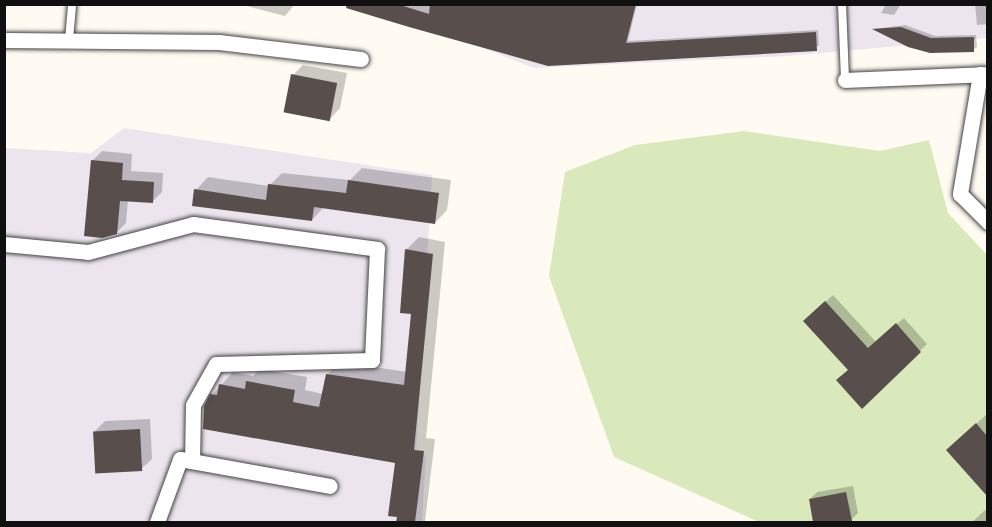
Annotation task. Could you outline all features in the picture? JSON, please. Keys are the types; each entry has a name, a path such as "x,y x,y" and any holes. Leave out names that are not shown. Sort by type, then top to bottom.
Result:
{"street":[{"path":"4,40 219,42 361,59"},
{"path":"845,80 984,74 960,194 987,222"},
{"path":"4,244 88,252 193,224 377,249 372,360 216,364 193,405 192,461"},
{"path":"157,522 180,459 330,486"}],"lane":[{"path":"69,40 72,4"},
{"path":"842,4 845,80"}],"shaded area":[{"path":"373,5 987,5 987,38 787,56 534,68"},
{"path":"124,128 432,175 416,452 426,456 422,522 5,522 4,148 91,153"}],"green space":[{"path":"744,131 880,151 929,140 948,213 987,255 987,522 759,522 614,457 549,276 565,172 635,145"}],"building":[{"path":"347,4 397,4 429,14 430,4 636,4 626,43 816,32 817,51 548,66 346,8"},
{"path":"901,27 931,38 974,37 974,52 930,53 908,47 872,29"},
{"path":"291,74 337,83 330,121 284,112"},
{"path":"91,160 123,163 122,180 154,182 153,203 120,201 117,234 102,238 84,236"},
{"path":"348,180 439,193 435,224 314,207 312,221 192,206 194,189 266,200 268,184 346,193"},
{"path":"405,249 433,254 414,450 424,451 415,522 396,522 397,517 388,516 395,463 203,429 204,406 210,394 217,395 219,384 245,389 246,381 295,390 293,402 319,407 326,374 404,385 411,314 400,313"},
{"path":"825,301 868,348 896,323 921,352 862,409 836,380 848,370 803,321"},
{"path":"976,423 987,436 987,496 946,450"},
{"path":"140,429 142,471 95,473 93,431"},
{"path":"846,492 852,521 813,522 809,499"}]}
